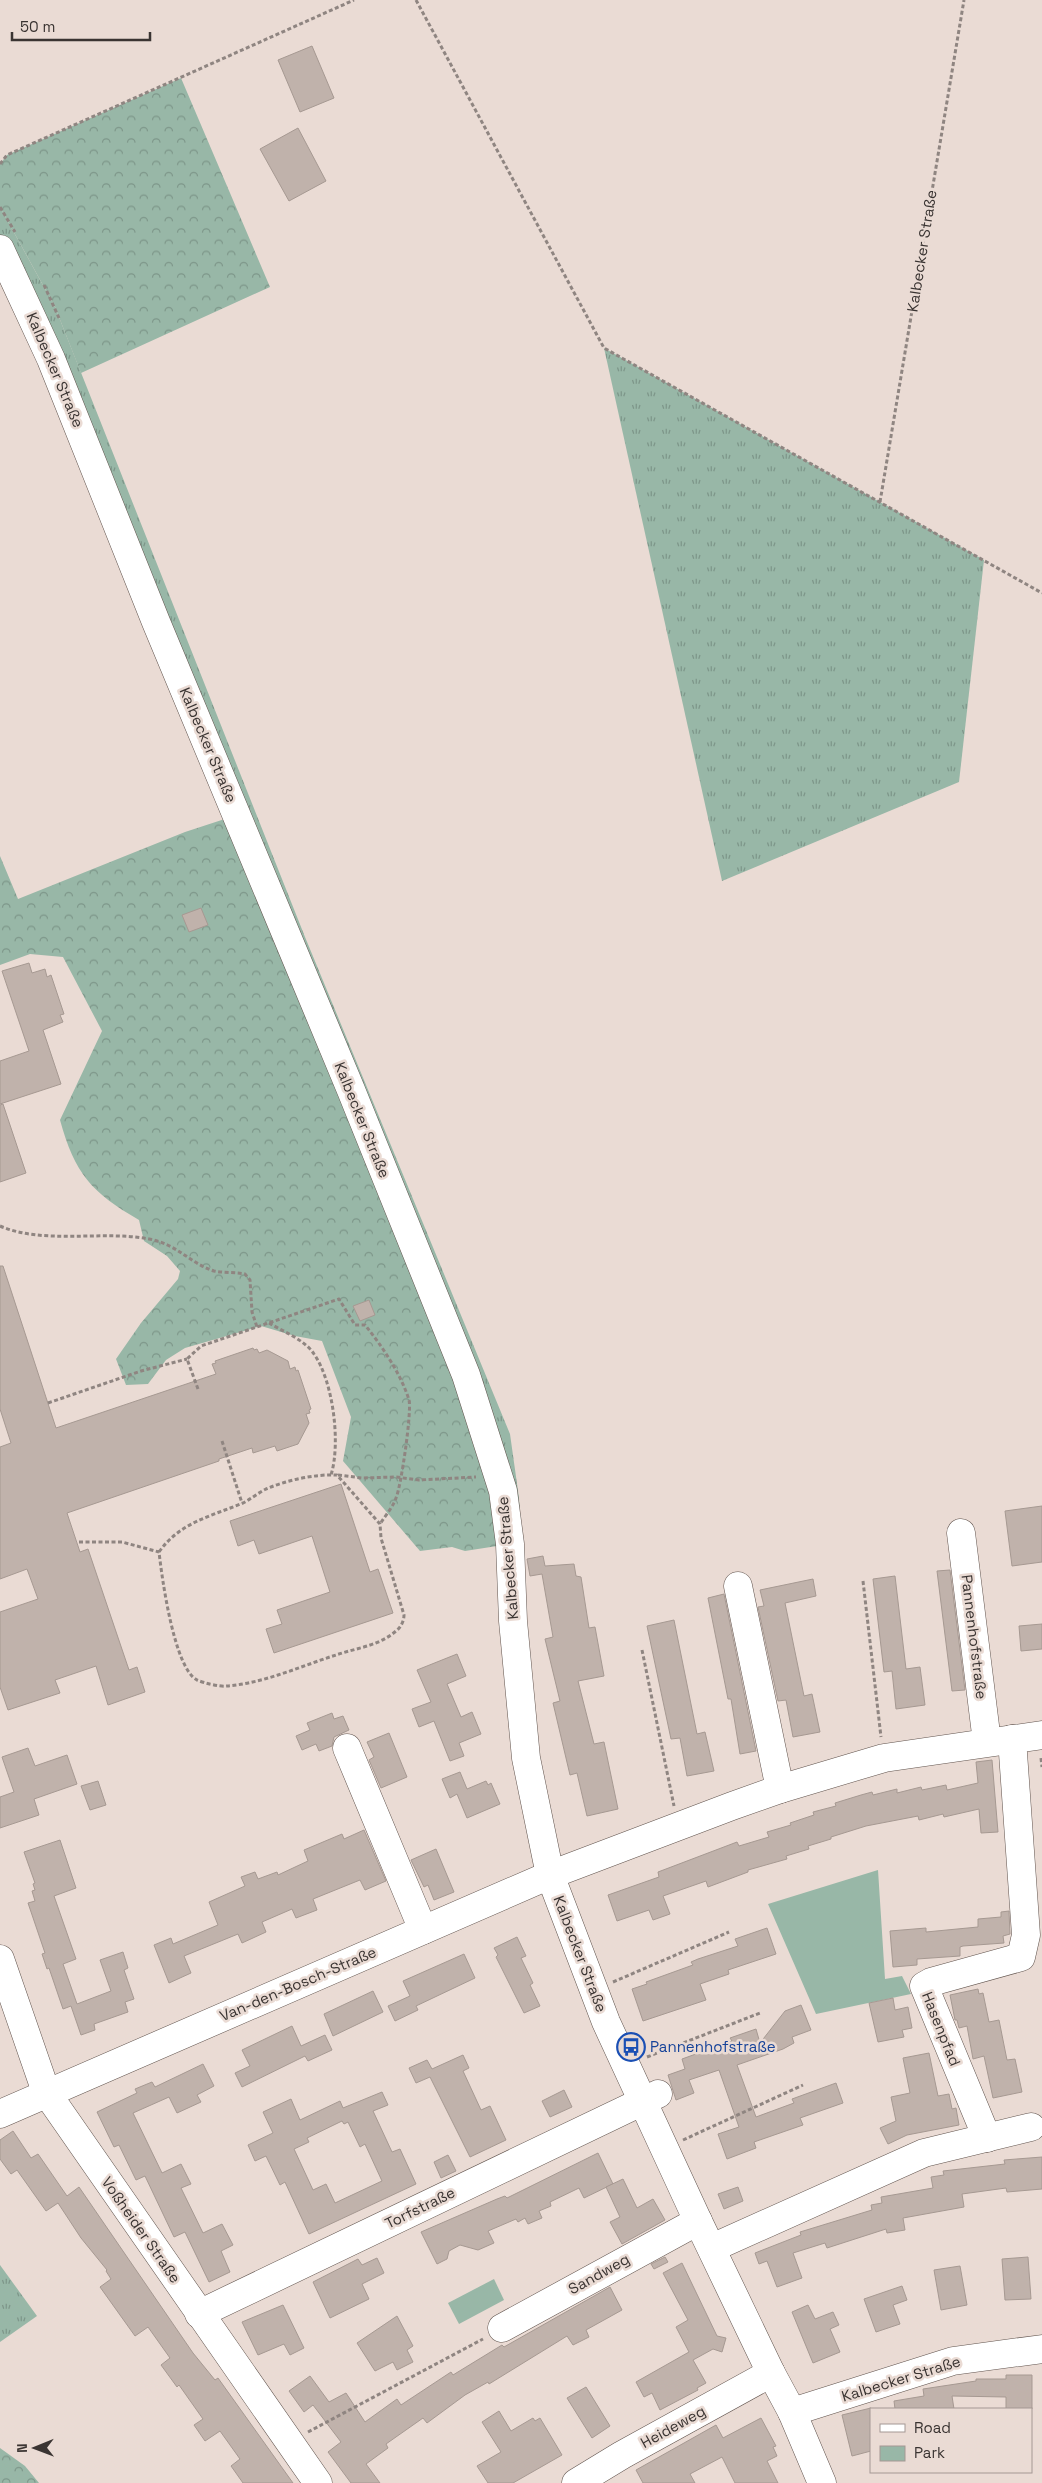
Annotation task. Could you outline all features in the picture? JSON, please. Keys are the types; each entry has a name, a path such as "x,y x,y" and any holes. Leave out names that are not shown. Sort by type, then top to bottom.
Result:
{"street":[{"name":"Kalbecker Straße","path":"0,249 8,281 51,359 156,622 466,1375 499,1475 510,1544 516,1654 526,1758 550,1875 650,2098 698,2221 771,2374 792,2412 822,2483"},
{"name":"Pannenhofstraße","path":"961,1533 999,1740 1026,1935 1021,1957"},
{"path":"738,1586 780,1789"},
{"path":"550,1875 780,1789 884,1758 1042,1735"},
{"path":"347,1748 423,1930"},
{"name":"Van-den-Bosch-Straße","path":"0,2114 46,2092 550,1875"},
{"name":"Hasenpfad","path":"987,2138 924,1986 931,1982 1021,1957"},
{"name":"Voßheider Straße","path":"0,1960 46,2092 318,2483"},
{"name":"Torfstraße","path":"199,2314 650,2098"},
{"path":"712,2248 924,2153 1031,2127"},
{"name":"Sandweg","path":"502,2328 698,2221"},
{"name":"Kalbecker Straße","path":"792,2412 953,2361 1042,2349"},
{"name":"Heideweg","path":"576,2483 622,2455 771,2374"}],"path":[{"path":"0,164 7,156 354,0"},
{"path":"416,0 604,348 1042,592"},
{"name":"Kalbecker Straße","path":"880,502 964,0"},
{"path":"0,1226 21,1232 147,1238 175,1247 198,1263 214,1270 245,1274 250,1280 252,1312 257,1327"},
{"path":"48,1403 140,1370 186,1359 201,1346 339,1299 355,1325 365,1325 398,1377 410,1402 402,1478 396,1499 380,1524 381,1538 404,1615 404,1622 396,1631 375,1643 336,1654 280,1676 226,1686 197,1679 185,1668 168,1613 159,1552 168,1539 182,1528 203,1517 242,1503 268,1489 319,1474 362,1478 402,1478 419,1480 499,1475"},
{"path":"269,1323 305,1344 314,1353 321,1367 333,1409 334,1465 331,1475"},
{"path":"186,1359 198,1389"},
{"path":"222,1441 242,1503"},
{"path":"337,1475 380,1524"},
{"path":"79,1542 122,1542 159,1552"},
{"path":"863,1582 884,1758"},
{"path":"642,1650 678,1826"},
{"name":"Kalbecker Straße","path":"610,1983 728,1932"},
{"path":"644,2059 760,2013"},
{"path":"683,2141 803,2085"},
{"path":"290,2442 346,2410 502,2328"}],"green space":[{"path":"181,78 270,287 81,373 55,307 0,207 0,164 7,155"},
{"path":"0,207 55,307 305,937 510,1434 519,1498 522,1541 0,249"},
{"path":"604,348 984,560 959,782 722,881"},
{"path":"237,815 379,1163 510,1544 465,1551 452,1547 420,1551 343,1461 351,1417 322,1341 295,1336 261,1326 185,1348 166,1360 148,1384 126,1385 116,1359 141,1323 178,1279 180,1271 167,1256 144,1241 139,1220 109,1200 87,1180 72,1154 60,1120 102,1031 63,957 30,954 0,965 0,856 18,899 185,832"},
{"path":"878,1870 885,1979 902,1976 911,1994 816,2014 768,1904"},
{"path":"0,2265 37,2316 0,2342"},
{"path":"494,2279 504,2300 459,2324 448,2303"},
{"path":"0,2448 25,2466 39,2483 0,2483"}],"building":[{"path":"312,46 334,98 300,112 278,60"},
{"path":"298,128 326,181 289,201 260,149"},
{"path":"201,908 208,925 189,932 182,915"},
{"path":"29,963 32,973 45,969 47,977 51,975 64,1014 60,1015 63,1022 43,1030 61,1084 0,1104 0,1061 29,1051 2,971"},
{"path":"3,1104 26,1173 0,1182 0,1105"},
{"path":"0,1266 3,1266 56,1428 216,1374 212,1364 216,1363 215,1361 253,1348 254,1350 257,1349 259,1353 267,1350 288,1361 290,1369 295,1367 296,1371 298,1370 311,1409 309,1410 310,1413 306,1414 309,1423 298,1444 277,1451 275,1446 253,1453 252,1448 67,1513 80,1552 88,1549 129,1670 137,1667 145,1692 108,1705 96,1666 55,1680 60,1693 8,1710 0,1687 0,1612 38,1599 27,1569 0,1579 0,1447 11,1443 0,1409"},
{"path":"369,1300 375,1315 360,1321 353,1306"},
{"path":"341,1484 370,1572 378,1569 393,1613 274,1653 266,1629 282,1624 277,1610 330,1592 312,1536 259,1554 254,1540 238,1546 230,1521"},
{"path":"1042,1506 1042,1562 1012,1566 1005,1511"},
{"path":"543,1556 545,1566 574,1564 576,1576 581,1577 589,1628 595,1627 604,1676 578,1681 594,1744 604,1742 618,1809 587,1816 577,1773 570,1775 553,1703 560,1701 545,1639 553,1637 542,1574 530,1576 527,1559"},
{"path":"950,1570 965,1690 952,1691 937,1571"},
{"path":"895,1576 906,1669 920,1667 925,1705 896,1709 892,1671 884,1672 873,1579"},
{"path":"813,1579 816,1596 785,1603 804,1696 812,1694 820,1732 793,1737 786,1700 778,1701 758,1607 764,1606 760,1590"},
{"path":"724,1594 756,1751 740,1754 731,1699 728,1699 708,1598"},
{"path":"674,1620 697,1734 705,1732 714,1771 687,1776 680,1738 671,1739 647,1626"},
{"path":"1042,1624 1042,1649 1021,1651 1019,1626"},
{"path":"457,1654 466,1676 447,1684 461,1717 472,1712 481,1734 459,1743 464,1756 450,1761 434,1721 419,1727 412,1709 431,1702 417,1670"},
{"path":"332,1713 334,1719 343,1716 349,1730 334,1737 332,1746 319,1751 316,1744 302,1750 296,1736 310,1730 307,1723"},
{"path":"389,1733 407,1777 381,1788 369,1760 374,1757 367,1742"},
{"path":"28,1748 35,1766 67,1755 77,1784 34,1799 39,1815 0,1828 0,1797 14,1792 2,1757"},
{"path":"992,1760 998,1832 981,1833 979,1809 944,1817 943,1814 919,1820 918,1816 866,1826 831,1837 831,1839 808,1846 809,1849 786,1856 787,1859 748,1870 748,1872 708,1887 706,1881 663,1896 670,1914 653,1920 649,1910 617,1921 608,1895 659,1877 658,1872 737,1842 739,1846 769,1837 767,1832 791,1825 790,1823 814,1815 813,1812 836,1806 835,1803 861,1795 872,1792 873,1795 897,1789 897,1793 921,1787 922,1790 946,1785 947,1790 978,1783 976,1762"},
{"path":"460,1772 467,1789 486,1781 488,1785 491,1783 500,1804 467,1818 457,1794 450,1798 442,1779"},
{"path":"98,1781 106,1805 90,1810 81,1786"},
{"path":"364,1830 386,1881 365,1890 360,1880 313,1899 317,1910 296,1918 292,1909 262,1922 266,1932 242,1943 238,1934 184,1956 191,1973 169,1983 154,1945 171,1938 173,1944 218,1925 209,1902 245,1886 241,1877 255,1872 258,1879 277,1872 278,1875 308,1861 304,1850 342,1834 344,1839"},
{"path":"60,1840 76,1888 54,1896 76,1959 63,1964 77,2004 111,1991 100,1960 123,1952 128,1968 124,1970 134,1999 125,2002 128,2012 94,2024 95,2030 81,2035 71,2006 63,2009 49,1968 47,1969 42,1954 45,1953 28,1903 35,1901 32,1891 35,1890 33,1884 35,1883 24,1852"},
{"path":"436,1849 454,1892 434,1900 428,1885 424,1887 411,1860"},
{"path":"1009,1911 1010,1934 1003,1936 1004,1943 963,1946 960,1947 960,1956 917,1959 917,1965 893,1967 890,1931 926,1928 926,1932 978,1927 978,1919 1001,1917 1001,1912"},
{"path":"767,1928 776,1954 728,1970 729,1974 700,1984 706,2000 643,2021 632,1989 693,1965 691,1962 698,1959 738,1946 735,1939"},
{"path":"517,1937 526,1956 521,1958 533,1983 530,1985 540,2006 524,2013 496,1957 498,1955 494,1948"},
{"path":"464,1954 475,1978 416,2006 418,2010 395,2021 388,2006 410,1996 403,1981"},
{"path":"978,1989 979,1994 983,1993 989,2022 999,2020 1007,2060 1015,2059 1022,2092 993,2098 984,2056 973,2059 967,2026 959,2028 957,2020 955,2020 950,1995"},
{"path":"373,1991 383,2012 333,2036 324,2014"},
{"path":"893,1998 895,2010 908,2007 912,2028 902,2030 904,2037 878,2042 869,2003"},
{"path":"801,2005 811,2030 792,2037 794,2043 783,2049 737,2065 756,2117 794,2103 792,2099 836,2083 843,2103 800,2118 803,2125 754,2142 756,2148 727,2159 718,2134 739,2127 719,2070 689,2080 694,2093 676,2100 668,2075 685,2069 682,2059 732,2041 730,2038 756,2029 760,2043 785,2011"},
{"path":"292,2026 301,2046 325,2035 332,2050 308,2061 305,2056 242,2087 235,2073 250,2066 242,2050"},
{"path":"929,2053 938,2096 949,2094 952,2109 956,2108 959,2125 907,2135 888,2144 880,2128 896,2121 891,2097 910,2093 903,2058"},
{"path":"463,2055 469,2068 463,2071 481,2110 490,2106 506,2140 470,2157 430,2077 416,2083 409,2068 427,2060 432,2069"},
{"path":"203,2064 214,2086 197,2095 201,2102 177,2113 169,2097 133,2113 162,2173 181,2164 191,2184 181,2188 203,2233 222,2224 233,2245 221,2251 230,2272 209,2282 185,2232 174,2237 145,2176 136,2180 119,2145 114,2147 97,2112 137,2093 135,2089 152,2082 155,2087"},
{"path":"564,2090 572,2107 550,2117 542,2101"},
{"path":"382,2092 388,2105 373,2111 392,2152 400,2149 416,2184 309,2234 285,2182 280,2185 266,2156 255,2161 248,2145 273,2133 263,2112 291,2099 300,2120 340,2101 343,2108","holes":["342,2121 344,2124 348,2122 360,2147 365,2144 382,2181 335,2203 326,2184 313,2190 294,2149 309,2142 307,2138"]},
{"path":"13,2131 31,2158 38,2154 67,2196 79,2187 193,2353 215,2380 218,2378 293,2483 243,2483 231,2466 240,2459 220,2431 205,2441 194,2425 203,2419 179,2385 177,2387 161,2365 170,2358 148,2327 135,2336 100,2287 111,2279 107,2270 81,2238 58,2203 46,2211 17,2170 11,2174 0,2159 0,2140"},
{"path":"598,2153 613,2184 584,2198 579,2188 550,2202 551,2206 539,2211 542,2218 528,2224 525,2218 518,2222 516,2219 488,2231 494,2243 478,2250 460,2245 449,2251 447,2259 437,2264 421,2232 497,2199 505,2196 507,2198"},
{"path":"448,2155 456,2171 441,2178 434,2162"},
{"path":"1042,2157 1042,2189 1007,2192 1006,2188 962,2194 964,2207 903,2218 905,2230 887,2233 886,2229 827,2248 825,2243 793,2253 802,2278 777,2287 767,2261 759,2264 755,2253 801,2235 800,2232 872,2210 871,2205 882,2203 881,2197 933,2188 931,2177 944,2175 943,2171 1005,2164 1004,2160"},
{"path":"623,2179 637,2208 653,2199 665,2220 622,2244 610,2222 620,2217 606,2187"},
{"path":"738,2187 743,2201 724,2209 718,2194"},
{"path":"665,2257 668,2262 654,2269 651,2264"},
{"path":"1028,2257 1031,2299 1005,2300 1002,2259"},
{"path":"377,2258 384,2273 362,2284 369,2299 330,2318 313,2282 358,2259 362,2265"},
{"path":"682,2263 717,2336 726,2338 722,2352 713,2349 693,2360 706,2383 697,2388 698,2390 660,2410 652,2393 644,2397 636,2382 689,2352 676,2327 688,2320 663,2273"},
{"path":"960,2266 967,2305 941,2310 934,2270"},
{"path":"902,2286 907,2300 893,2305 900,2324 876,2332 864,2299"},
{"path":"610,2287 622,2310 586,2330 589,2337 573,2345 567,2336 489,2384 488,2382 465,2395 427,2423 423,2418 386,2444 388,2448 366,2464 380,2483 351,2483 328,2452 341,2442 313,2405 304,2412 289,2391 310,2376 329,2402 346,2393 365,2422 397,2399 401,2405 451,2372 453,2375 502,2345 504,2347"},
{"path":"283,2305 304,2348 290,2355 284,2344 258,2355 242,2322"},
{"path":"808,2305 815,2319 833,2312 839,2325 830,2329 840,2352 813,2363 792,2312"},
{"path":"397,2316 413,2346 407,2350 413,2362 397,2370 393,2362 375,2371 357,2343"},
{"path":"1006,2375 1032,2375 1032,2408 1006,2408 1006,2397 952,2396 954,2408 895,2408 894,2401 924,2396 923,2389 976,2381 976,2379 1006,2379"},
{"path":"586,2387 610,2426 592,2438 567,2398"},
{"path":"870,2408 870,2451 852,2456 842,2415"},
{"path":"499,2411 511,2431 533,2418 535,2421 540,2418 562,2455 513,2483 488,2483 477,2466 501,2452 482,2422"},
{"path":"761,2418 776,2446 773,2447 777,2456 767,2461 778,2483 735,2483 722,2457 690,2474 695,2483 643,2483 636,2470 716,2425 723,2438"}],"place":[{"name":"Pannenhofstraße","path":"631,2047"}]}
